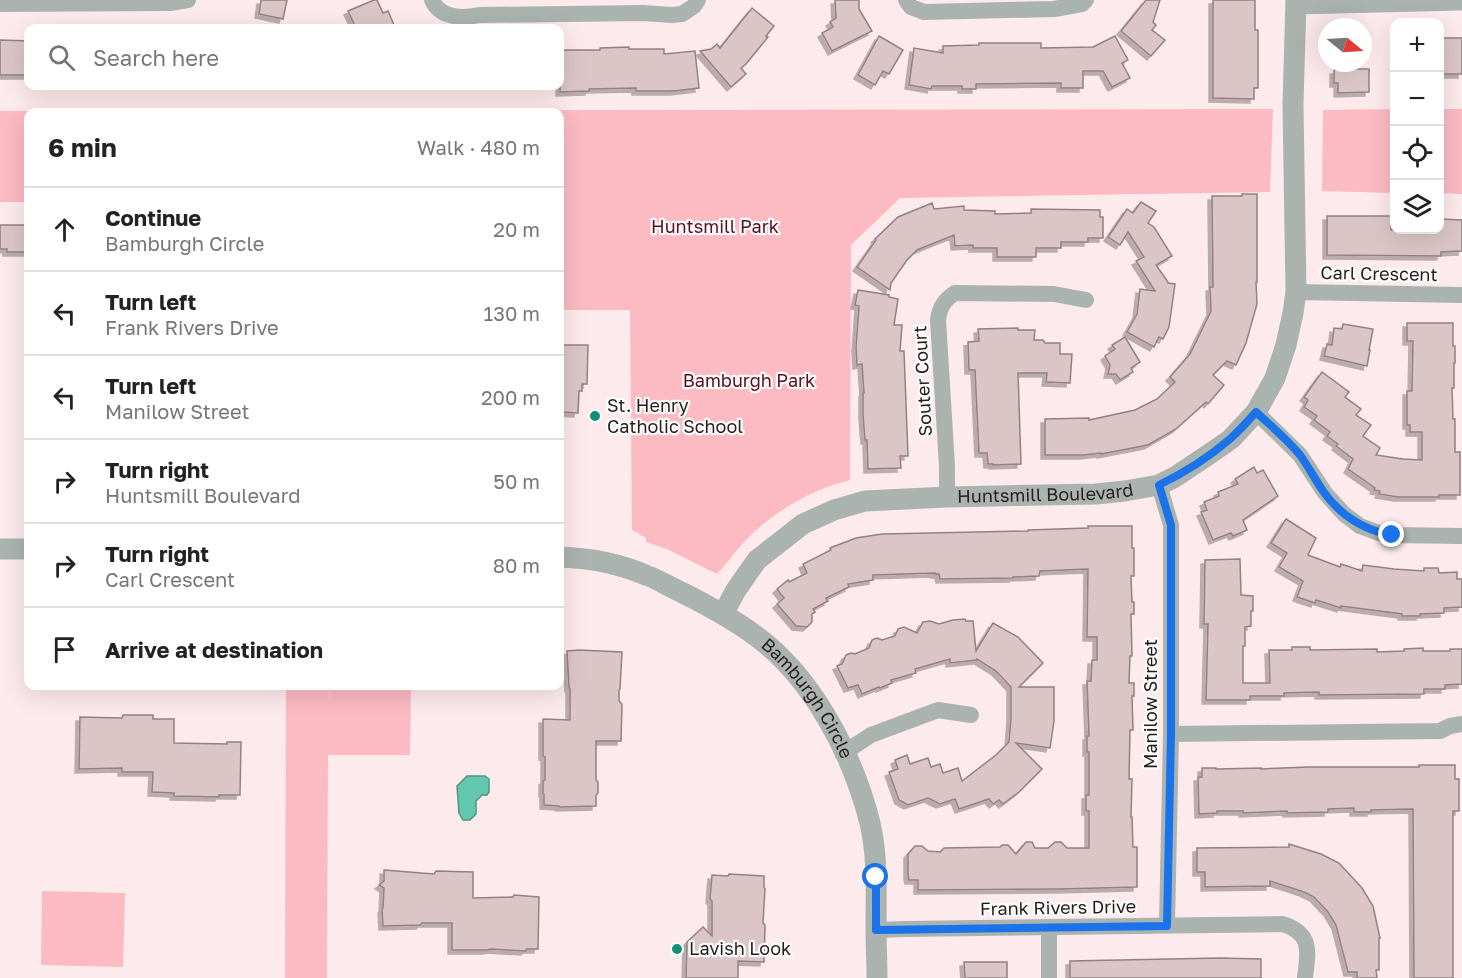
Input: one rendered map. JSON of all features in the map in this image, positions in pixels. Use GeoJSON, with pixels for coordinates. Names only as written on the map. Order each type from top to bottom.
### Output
{"type":"FeatureCollection","features":[{"type":"Feature","properties":{"kind":"street"},"geometry":{"type":"LineString","coordinates":[[0,3],[170,3],[188,0]]}},
{"type":"Feature","properties":{"kind":"street"},"geometry":{"type":"LineString","coordinates":[[432,0],[435,6],[444,13],[468,18],[479,15],[672,15],[682,14],[694,6],[698,0]]}},
{"type":"Feature","properties":{"kind":"street"},"geometry":{"type":"LineString","coordinates":[[906,0],[911,6],[924,12],[1054,9],[1082,4],[1086,0]]}},
{"type":"Feature","properties":{"kind":"street"},"geometry":{"type":"LineString","coordinates":[[1296,2],[1460,0]]}},
{"type":"Feature","properties":{"kind":"street","name":"Huntsmill Boulevard"},"geometry":{"type":"LineString","coordinates":[[723,614],[757,560],[803,524],[834,510],[865,501],[1096,494],[1159,485],[1175,477],[1231,439],[1256,412],[1275,378],[1293,313],[1296,292],[1293,104],[1296,2]]}},
{"type":"Feature","properties":{"kind":"street","name":"Carl Crescent"},"geometry":{"type":"LineString","coordinates":[[1296,292],[1462,295]]}},
{"type":"Feature","properties":{"kind":"street","name":"Souter Court"},"geometry":{"type":"LineString","coordinates":[[947,497],[938,320],[944,303],[955,293],[1054,294],[1086,300]]}},
{"type":"Feature","properties":{"kind":"street"},"geometry":{"type":"LineString","coordinates":[[1256,412],[1300,455],[1325,493],[1344,514],[1360,526],[1392,535],[1462,536]]}},
{"type":"Feature","properties":{"kind":"street","name":"Manilow Street"},"geometry":{"type":"LineString","coordinates":[[1159,485],[1171,525],[1171,734],[1167,926]]}},
{"type":"Feature","properties":{"kind":"street"},"geometry":{"type":"LineString","coordinates":[[0,549],[24,549]]}},
{"type":"Feature","properties":{"kind":"street","name":"Bamburgh Circle"},"geometry":{"type":"LineString","coordinates":[[564,557],[607,562],[648,576],[723,614],[757,636],[794,672],[809,692],[831,725],[845,752],[861,792],[870,826],[876,877],[877,978]]}},
{"type":"Feature","properties":{"kind":"street"},"geometry":{"type":"LineString","coordinates":[[845,752],[871,735],[938,710],[971,715]]}},
{"type":"Feature","properties":{"kind":"street"},"geometry":{"type":"LineString","coordinates":[[1171,734],[1440,731],[1462,724]]}},
{"type":"Feature","properties":{"kind":"street","name":"Frank Rivers Drive"},"geometry":{"type":"LineString","coordinates":[[876,930],[1283,924],[1299,932],[1306,943],[1308,951],[1305,978]]}},
{"type":"Feature","properties":{"kind":"street"},"geometry":{"type":"LineString","coordinates":[[1049,928],[1049,978]]}},
{"type":"Feature","properties":{"kind":"green space","name":"Huntsmill Park"},"geometry":{"type":"Polygon","coordinates":[[[1273,109],[1270,192],[900,198],[851,245],[850,480],[807,496],[780,512],[756,530],[717,574],[667,549],[646,542],[646,538],[632,530],[630,310],[564,310],[564,110],[1273,109]]]}},
{"type":"Feature","properties":{"kind":"green space"},"geometry":{"type":"Polygon","coordinates":[[[1390,109],[1390,193],[1322,191],[1323,110],[1390,109]]]}},
{"type":"Feature","properties":{"kind":"green space"},"geometry":{"type":"Polygon","coordinates":[[[1444,109],[1462,109],[1462,194],[1444,193],[1444,109]]]}},
{"type":"Feature","properties":{"kind":"green space","name":"Huntsmill Park"},"geometry":{"type":"Polygon","coordinates":[[[0,111],[24,111],[24,202],[0,202],[0,111]]]}},
{"type":"Feature","properties":{"kind":"green space"},"geometry":{"type":"Polygon","coordinates":[[[286,690],[329,690],[329,700],[330,690],[411,690],[410,755],[328,755],[327,978],[285,978],[286,690]]]}},
{"type":"Feature","properties":{"kind":"green space"},"geometry":{"type":"Polygon","coordinates":[[[42,891],[125,893],[123,967],[41,965],[42,891]]]}},
{"type":"Feature","properties":{"kind":"shaded area"},"geometry":{"type":"Polygon","coordinates":[[[467,776],[485,776],[489,779],[489,792],[476,801],[476,814],[470,820],[463,820],[459,813],[457,786],[467,776]]]}},
{"type":"Feature","properties":{"kind":"building"},"geometry":{"type":"Polygon","coordinates":[[[261,0],[287,0],[283,19],[259,14],[261,0]]]}},
{"type":"Feature","properties":{"kind":"building"},"geometry":{"type":"Polygon","coordinates":[[[377,0],[383,13],[388,11],[394,24],[354,24],[348,11],[377,0]]]}},
{"type":"Feature","properties":{"kind":"building"},"geometry":{"type":"Polygon","coordinates":[[[835,0],[859,0],[859,9],[872,31],[832,51],[822,33],[833,27],[830,22],[836,18],[835,0]]]}},
{"type":"Feature","properties":{"kind":"building"},"geometry":{"type":"Polygon","coordinates":[[[1146,0],[1160,0],[1153,22],[1156,25],[1152,30],[1165,40],[1151,56],[1121,31],[1146,0]]]}},
{"type":"Feature","properties":{"kind":"building"},"geometry":{"type":"Polygon","coordinates":[[[1213,0],[1255,0],[1255,30],[1258,30],[1258,88],[1254,88],[1254,99],[1213,98],[1213,0]]]}},
{"type":"Feature","properties":{"kind":"building"},"geometry":{"type":"Polygon","coordinates":[[[752,8],[774,26],[766,36],[768,37],[741,68],[746,74],[731,87],[700,51],[711,49],[717,44],[720,48],[752,8]]]}},
{"type":"Feature","properties":{"kind":"building"},"geometry":{"type":"Polygon","coordinates":[[[879,36],[903,50],[889,74],[883,71],[875,85],[858,75],[879,36]]]}},
{"type":"Feature","properties":{"kind":"building"},"geometry":{"type":"Polygon","coordinates":[[[1115,36],[1128,60],[1122,63],[1130,78],[1112,87],[1103,71],[1083,71],[1083,88],[1061,88],[1061,83],[976,84],[976,89],[962,89],[962,86],[932,86],[931,89],[909,85],[914,48],[943,53],[943,46],[979,45],[979,43],[1041,43],[1041,48],[1093,47],[1115,36]]]}},
{"type":"Feature","properties":{"kind":"building"},"geometry":{"type":"Polygon","coordinates":[[[1444,38],[1462,38],[1462,74],[1444,74],[1444,38]]]}},
{"type":"Feature","properties":{"kind":"building"},"geometry":{"type":"Polygon","coordinates":[[[0,40],[24,41],[24,75],[0,75],[0,40]]]}},
{"type":"Feature","properties":{"kind":"building"},"geometry":{"type":"Polygon","coordinates":[[[600,48],[664,49],[664,54],[695,51],[699,88],[674,91],[636,91],[636,88],[560,92],[564,90],[564,50],[600,50],[600,48]]]}},
{"type":"Feature","properties":{"kind":"building"},"geometry":{"type":"Polygon","coordinates":[[[1334,72],[1369,72],[1369,92],[1338,93],[1338,83],[1334,83],[1334,72]]]}},
{"type":"Feature","properties":{"kind":"building"},"geometry":{"type":"Polygon","coordinates":[[[1242,194],[1257,194],[1257,304],[1246,343],[1236,365],[1227,361],[1213,375],[1224,385],[1208,404],[1206,402],[1176,429],[1148,445],[1101,454],[1045,455],[1045,419],[1089,418],[1089,420],[1135,410],[1157,399],[1175,382],[1170,377],[1190,354],[1211,311],[1212,196],[1242,196],[1242,194]]]}},
{"type":"Feature","properties":{"kind":"building"},"geometry":{"type":"Polygon","coordinates":[[[1141,202],[1156,211],[1148,223],[1154,227],[1172,256],[1156,265],[1168,283],[1175,284],[1169,327],[1163,339],[1159,337],[1154,347],[1127,332],[1137,314],[1140,289],[1155,291],[1136,261],[1144,257],[1128,232],[1120,245],[1108,237],[1127,209],[1133,213],[1141,202]]]}},
{"type":"Feature","properties":{"kind":"building"},"geometry":{"type":"Polygon","coordinates":[[[932,203],[934,209],[964,206],[964,210],[995,211],[995,214],[1031,213],[1031,209],[1100,210],[1100,217],[1103,217],[1103,238],[1088,238],[1088,242],[1061,242],[1061,248],[1036,248],[1036,257],[997,257],[997,248],[973,248],[973,245],[955,246],[954,235],[917,250],[891,283],[890,290],[857,267],[875,239],[898,217],[932,203]]]}},
{"type":"Feature","properties":{"kind":"building"},"geometry":{"type":"Polygon","coordinates":[[[1327,216],[1390,216],[1390,234],[1444,234],[1444,219],[1462,220],[1462,251],[1441,252],[1441,256],[1327,255],[1327,216]]]}},
{"type":"Feature","properties":{"kind":"building"},"geometry":{"type":"Polygon","coordinates":[[[0,225],[24,225],[24,252],[7,252],[7,249],[0,249],[0,225]]]}},
{"type":"Feature","properties":{"kind":"building"},"geometry":{"type":"Polygon","coordinates":[[[858,290],[889,295],[889,297],[898,299],[894,325],[902,325],[900,351],[904,351],[908,456],[900,456],[901,468],[868,469],[863,415],[862,364],[857,365],[859,306],[855,305],[858,290]]]}},
{"type":"Feature","properties":{"kind":"building"},"geometry":{"type":"Polygon","coordinates":[[[1407,323],[1453,323],[1455,363],[1454,388],[1452,388],[1453,419],[1455,419],[1455,452],[1460,452],[1460,495],[1398,497],[1379,494],[1380,491],[1374,490],[1375,488],[1348,469],[1353,459],[1336,446],[1338,444],[1327,436],[1330,432],[1314,420],[1317,416],[1304,407],[1308,400],[1304,397],[1322,372],[1349,392],[1345,397],[1361,409],[1356,415],[1371,425],[1363,436],[1380,448],[1376,455],[1422,460],[1422,432],[1410,432],[1410,425],[1407,425],[1407,391],[1412,391],[1413,341],[1407,341],[1407,323]]]}},
{"type":"Feature","properties":{"kind":"building"},"geometry":{"type":"Polygon","coordinates":[[[1343,324],[1373,329],[1367,366],[1324,356],[1327,344],[1332,345],[1334,328],[1342,329],[1343,324]]]}},
{"type":"Feature","properties":{"kind":"building"},"geometry":{"type":"Polygon","coordinates":[[[1018,328],[1018,330],[1035,330],[1034,340],[1060,343],[1060,354],[1072,354],[1070,383],[1046,382],[1047,373],[1018,373],[1021,464],[988,464],[987,453],[979,453],[975,370],[969,370],[968,342],[979,341],[978,329],[1018,328]]]}},
{"type":"Feature","properties":{"kind":"building"},"geometry":{"type":"Polygon","coordinates":[[[1125,337],[1140,362],[1131,368],[1133,372],[1120,380],[1116,374],[1108,374],[1110,365],[1105,356],[1115,349],[1112,345],[1125,337]]]}},
{"type":"Feature","properties":{"kind":"building"},"geometry":{"type":"Polygon","coordinates":[[[564,345],[588,345],[587,384],[582,384],[582,391],[579,391],[578,413],[564,412],[564,345]]]}},
{"type":"Feature","properties":{"kind":"building"},"geometry":{"type":"Polygon","coordinates":[[[1254,467],[1257,473],[1263,470],[1278,496],[1243,520],[1247,530],[1233,536],[1231,533],[1213,540],[1201,512],[1207,510],[1204,502],[1219,496],[1218,492],[1238,484],[1235,479],[1254,467]]]}},
{"type":"Feature","properties":{"kind":"building"},"geometry":{"type":"Polygon","coordinates":[[[1286,519],[1316,538],[1308,555],[1340,567],[1341,564],[1362,571],[1363,565],[1424,571],[1424,568],[1438,568],[1439,573],[1457,572],[1457,579],[1462,579],[1462,607],[1444,608],[1444,613],[1402,616],[1402,614],[1341,606],[1341,608],[1297,597],[1303,581],[1279,567],[1287,553],[1271,543],[1286,519]]]}},
{"type":"Feature","properties":{"kind":"building"},"geometry":{"type":"Polygon","coordinates":[[[1088,526],[1132,526],[1134,576],[1131,576],[1134,614],[1131,614],[1132,656],[1130,656],[1129,683],[1134,683],[1134,696],[1132,696],[1133,730],[1130,730],[1129,779],[1132,779],[1131,817],[1133,847],[1137,847],[1137,887],[918,890],[918,880],[909,880],[908,876],[908,854],[915,846],[922,846],[928,851],[940,852],[944,848],[1008,845],[1016,854],[1026,842],[1032,842],[1035,848],[1048,848],[1055,842],[1061,842],[1067,848],[1089,848],[1089,811],[1086,811],[1086,795],[1089,795],[1087,681],[1091,681],[1092,660],[1097,660],[1097,637],[1087,637],[1088,569],[1040,571],[1039,576],[1013,578],[940,579],[939,574],[935,573],[873,575],[873,580],[848,584],[849,587],[826,598],[828,601],[813,609],[815,612],[812,614],[812,622],[807,627],[796,626],[777,604],[784,598],[777,589],[788,580],[789,582],[807,573],[803,564],[831,550],[830,548],[856,538],[882,534],[1028,531],[1088,528],[1088,526]]]}},
{"type":"Feature","properties":{"kind":"building"},"geometry":{"type":"Polygon","coordinates":[[[1240,559],[1241,595],[1253,596],[1251,626],[1245,627],[1243,683],[1270,683],[1269,650],[1310,647],[1310,650],[1377,649],[1377,652],[1423,648],[1423,651],[1462,649],[1462,684],[1445,685],[1445,689],[1424,689],[1424,694],[1319,695],[1319,692],[1284,693],[1284,696],[1250,696],[1250,700],[1206,700],[1208,624],[1204,624],[1205,560],[1240,559]]]}},
{"type":"Feature","properties":{"kind":"building"},"geometry":{"type":"Polygon","coordinates":[[[965,619],[973,621],[976,651],[993,623],[1018,637],[1043,663],[1019,687],[1054,687],[1054,721],[1050,748],[1016,743],[1042,769],[1003,804],[999,800],[993,804],[989,799],[959,809],[955,799],[940,804],[928,798],[908,805],[899,800],[889,772],[898,769],[895,760],[907,755],[910,764],[928,758],[931,767],[940,764],[943,773],[958,768],[962,781],[1009,742],[1011,687],[996,671],[977,659],[950,663],[950,659],[915,669],[916,673],[891,680],[892,683],[862,694],[858,685],[848,688],[837,666],[842,664],[846,655],[869,648],[872,640],[877,638],[882,640],[895,636],[898,629],[904,627],[917,633],[923,622],[930,621],[939,624],[965,619]]]}},
{"type":"Feature","properties":{"kind":"building"},"geometry":{"type":"Polygon","coordinates":[[[567,651],[622,652],[619,690],[619,701],[622,704],[621,741],[596,741],[598,793],[596,806],[544,805],[543,719],[570,720],[567,651]]]}},
{"type":"Feature","properties":{"kind":"building"},"geometry":{"type":"Polygon","coordinates":[[[123,715],[153,715],[153,719],[174,719],[174,743],[241,742],[240,795],[174,796],[174,793],[152,792],[153,772],[122,772],[122,768],[79,769],[80,717],[122,718],[123,715]]]}},
{"type":"Feature","properties":{"kind":"building"},"geometry":{"type":"Polygon","coordinates":[[[1419,765],[1455,765],[1455,779],[1459,779],[1459,811],[1453,811],[1453,978],[1414,978],[1413,809],[1354,812],[1354,808],[1328,809],[1328,812],[1287,813],[1287,811],[1243,813],[1243,811],[1217,811],[1217,813],[1199,814],[1198,777],[1202,777],[1202,768],[1419,767],[1419,765]]]}},
{"type":"Feature","properties":{"kind":"building"},"geometry":{"type":"Polygon","coordinates":[[[1289,844],[1321,854],[1339,863],[1362,888],[1373,906],[1380,938],[1377,978],[1357,978],[1357,972],[1348,972],[1336,925],[1314,897],[1270,881],[1270,886],[1205,887],[1205,872],[1197,872],[1197,848],[1289,847],[1289,844]]]}},
{"type":"Feature","properties":{"kind":"building"},"geometry":{"type":"Polygon","coordinates":[[[384,870],[434,874],[436,871],[473,872],[473,898],[513,897],[514,895],[539,897],[538,949],[525,951],[452,950],[452,923],[383,926],[384,888],[379,885],[384,881],[384,870]]]}},
{"type":"Feature","properties":{"kind":"building"},"geometry":{"type":"Polygon","coordinates":[[[729,874],[764,876],[764,962],[738,961],[738,978],[686,978],[687,942],[703,927],[712,936],[712,901],[710,899],[712,875],[728,876],[729,874]]]}},
{"type":"Feature","properties":{"kind":"building"},"geometry":{"type":"Polygon","coordinates":[[[1261,959],[1261,978],[1070,978],[1070,961],[1261,959]]]}},
{"type":"Feature","properties":{"kind":"building"},"geometry":{"type":"Polygon","coordinates":[[[964,962],[1007,962],[1007,978],[965,978],[964,962]]]}},
{"type":"Feature","properties":{"kind":"place","name":"St. Henry Catholic School"},"geometry":{"type":"Point","coordinates":[595,416]}},
{"type":"Feature","properties":{"kind":"place","name":"Lavish Look"},"geometry":{"type":"Point","coordinates":[677,949]}},
{"type":"Feature","properties":{"kind":"route"},"geometry":{"type":"LineString","coordinates":[[876,877],[876,930],[1167,926],[1171,734],[1171,525],[1159,485],[1175,477],[1231,439],[1256,412],[1300,455],[1325,493],[1344,514],[1360,526],[1392,535]]}},
{"type":"Feature","properties":{"kind":"park label","name":"Bamburgh Park"},"geometry":{"type":"Point","coordinates":[749,381]}}]}
